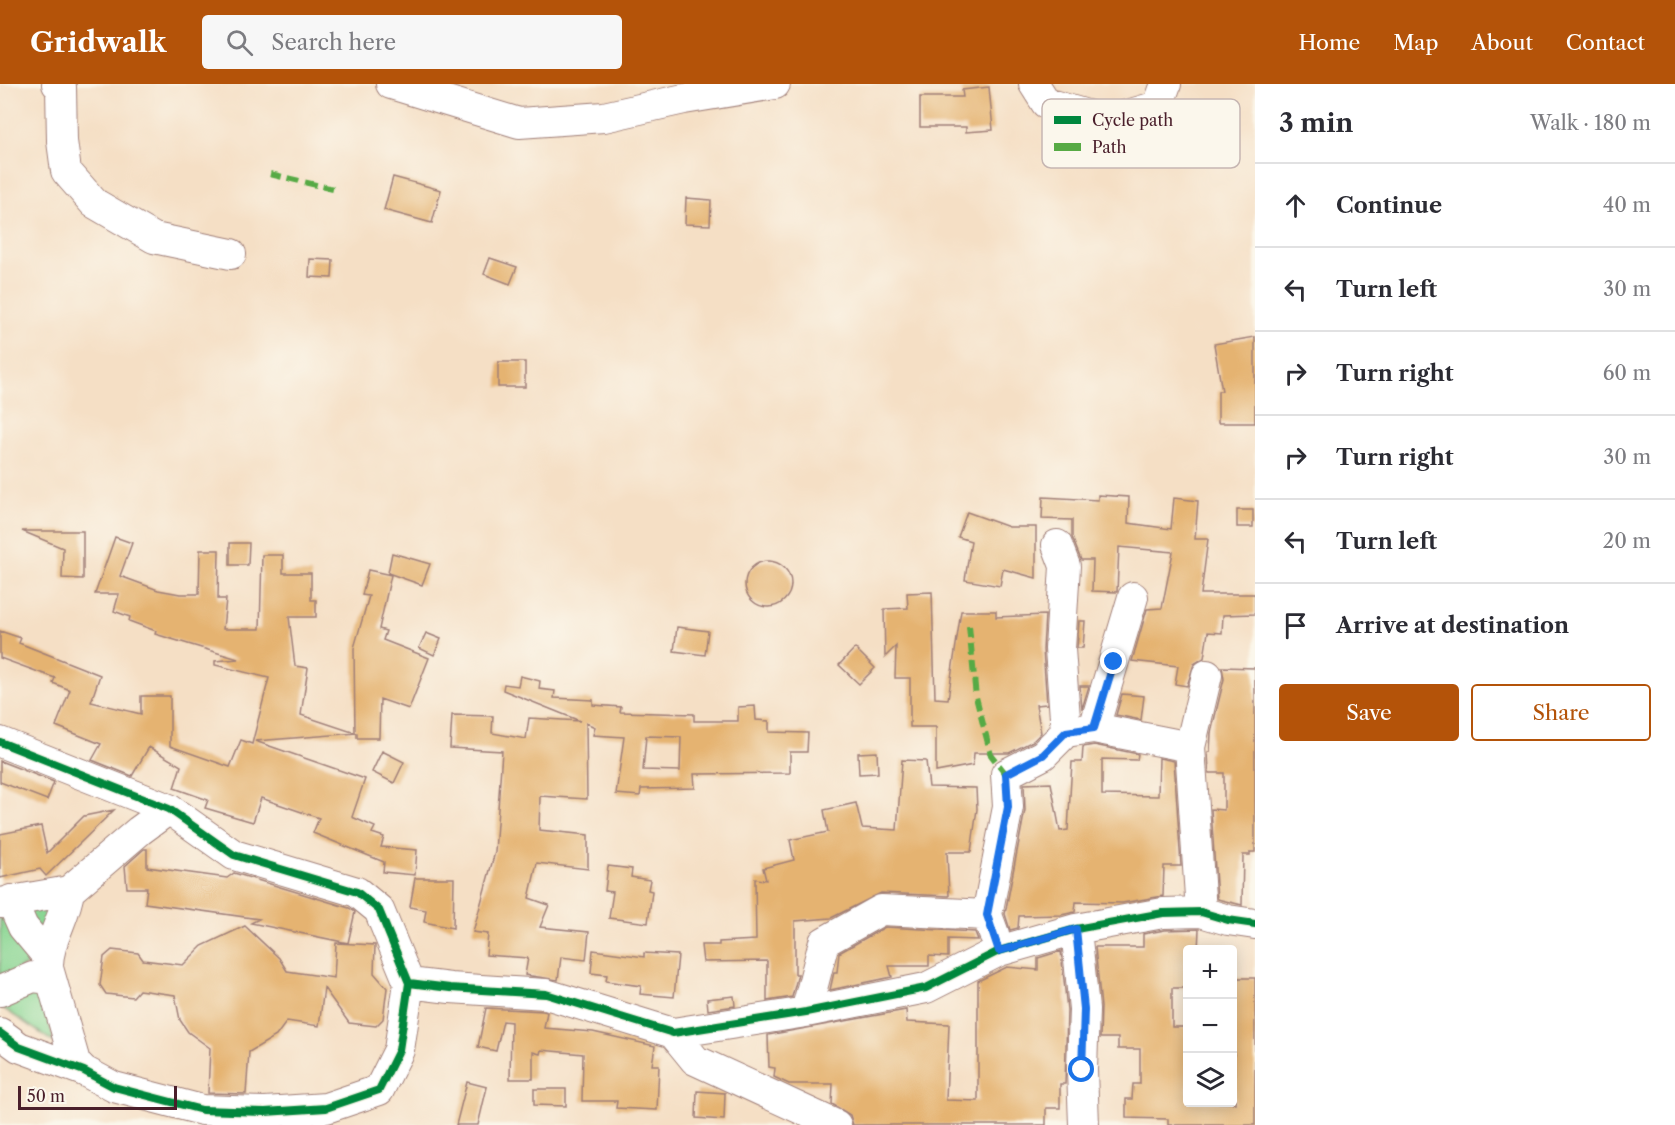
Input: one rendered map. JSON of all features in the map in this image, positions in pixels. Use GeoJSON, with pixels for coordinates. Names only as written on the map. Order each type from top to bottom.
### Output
{"type":"FeatureCollection","features":[{"type":"Feature","properties":{"kind":"street"},"geometry":{"type":"LineString","coordinates":[[57,84],[61,87],[62,141],[66,171],[94,203],[154,238],[231,254]]}},
{"type":"Feature","properties":{"kind":"street"},"geometry":{"type":"LineString","coordinates":[[391,84],[519,123],[604,117],[684,99],[775,84]]}},
{"type":"Feature","properties":{"kind":"street"},"geometry":{"type":"LineString","coordinates":[[1161,99],[1166,84]]}},
{"type":"Feature","properties":{"kind":"street"},"geometry":{"type":"LineString","coordinates":[[1041,90],[1060,99]]}},
{"type":"Feature","properties":{"kind":"street"},"geometry":{"type":"LineString","coordinates":[[1057,545],[1065,566],[1060,649],[1080,730]]}},
{"type":"Feature","properties":{"kind":"street"},"geometry":{"type":"LineString","coordinates":[[999,951],[987,915],[1008,807],[1006,774],[1043,755],[1080,730],[1133,597]]}},
{"type":"Feature","properties":{"kind":"street"},"geometry":{"type":"LineString","coordinates":[[1201,912],[1190,747],[1207,675]]}},
{"type":"Feature","properties":{"kind":"street"},"geometry":{"type":"LineString","coordinates":[[1080,730],[1190,747]]}},
{"type":"Feature","properties":{"kind":"street"},"geometry":{"type":"LineString","coordinates":[[0,742],[169,809],[234,855],[357,892],[378,910],[409,983],[399,1050],[379,1090],[326,1108],[265,1112],[202,1110],[114,1087],[84,1071],[19,1047],[0,1034]]}},
{"type":"Feature","properties":{"kind":"street"},"geometry":{"type":"LineString","coordinates":[[84,1071],[75,1062],[49,968],[5,901],[69,891],[139,831],[169,809]]}},
{"type":"Feature","properties":{"kind":"street"},"geometry":{"type":"LineString","coordinates":[[0,991],[49,968],[68,906],[69,891]]}},
{"type":"Feature","properties":{"kind":"street"},"geometry":{"type":"LineString","coordinates":[[806,1012],[824,942],[881,910],[987,915]]}},
{"type":"Feature","properties":{"kind":"street"},"geometry":{"type":"LineString","coordinates":[[409,983],[546,994],[673,1033],[806,1012],[926,988],[999,951],[1076,929],[1163,913],[1201,912],[1228,920],[1255,924]]}},
{"type":"Feature","properties":{"kind":"street"},"geometry":{"type":"LineString","coordinates":[[1076,929],[1084,1009],[1082,1070],[1084,1125]]}},
{"type":"Feature","properties":{"kind":"street"},"geometry":{"type":"LineString","coordinates":[[673,1033],[695,1060],[836,1125]]}},
{"type":"Feature","properties":{"kind":"green space"},"geometry":{"type":"Polygon","coordinates":[[[58,904],[30,964],[0,977],[0,908],[28,911],[58,904]]]}},
{"type":"Feature","properties":{"kind":"green space"},"geometry":{"type":"Polygon","coordinates":[[[41,991],[54,1042],[0,1006],[3,1002],[41,991]]]}},
{"type":"Feature","properties":{"kind":"building"},"geometry":{"type":"Polygon","coordinates":[[[989,87],[993,130],[966,132],[966,127],[920,127],[920,97],[963,97],[962,90],[989,87]]]}},
{"type":"Feature","properties":{"kind":"building"},"geometry":{"type":"Polygon","coordinates":[[[393,177],[441,190],[432,223],[384,210],[393,177]]]}},
{"type":"Feature","properties":{"kind":"building"},"geometry":{"type":"Polygon","coordinates":[[[686,198],[711,200],[710,225],[685,224],[686,198]]]}},
{"type":"Feature","properties":{"kind":"building"},"geometry":{"type":"Polygon","coordinates":[[[490,258],[517,267],[510,284],[484,274],[490,258]]]}},
{"type":"Feature","properties":{"kind":"building"},"geometry":{"type":"Polygon","coordinates":[[[310,259],[333,260],[332,278],[309,277],[310,259]]]}},
{"type":"Feature","properties":{"kind":"building"},"geometry":{"type":"Polygon","coordinates":[[[1255,337],[1255,423],[1218,423],[1218,391],[1222,391],[1214,344],[1255,337]]]}},
{"type":"Feature","properties":{"kind":"building"},"geometry":{"type":"Polygon","coordinates":[[[498,362],[525,362],[525,387],[498,387],[498,362]]]}},
{"type":"Feature","properties":{"kind":"building"},"geometry":{"type":"Polygon","coordinates":[[[1098,495],[1129,497],[1128,523],[1171,529],[1174,498],[1198,501],[1195,539],[1208,539],[1201,594],[1255,594],[1255,614],[1223,615],[1222,633],[1208,632],[1204,658],[1194,664],[1187,686],[1175,684],[1178,666],[1132,661],[1147,609],[1162,608],[1173,552],[1119,547],[1117,592],[1092,591],[1093,560],[1081,560],[1072,537],[1072,520],[1042,519],[1043,497],[1098,500],[1098,495]]]}},
{"type":"Feature","properties":{"kind":"building"},"geometry":{"type":"Polygon","coordinates":[[[1237,510],[1253,510],[1253,527],[1237,527],[1237,510]]]}},
{"type":"Feature","properties":{"kind":"building"},"geometry":{"type":"Polygon","coordinates":[[[967,512],[1009,527],[1036,527],[1036,578],[1003,569],[1000,586],[965,580],[971,541],[958,537],[967,512]]]}},
{"type":"Feature","properties":{"kind":"building"},"geometry":{"type":"Polygon","coordinates":[[[22,531],[83,531],[83,579],[62,578],[63,548],[22,531]]]}},
{"type":"Feature","properties":{"kind":"building"},"geometry":{"type":"Polygon","coordinates":[[[115,537],[132,543],[120,576],[158,590],[180,594],[199,594],[200,550],[219,550],[218,599],[226,599],[223,629],[260,629],[262,555],[283,555],[283,573],[311,573],[311,600],[316,600],[316,617],[289,617],[295,666],[308,668],[301,715],[355,733],[354,648],[369,596],[362,595],[368,570],[391,575],[379,629],[386,631],[383,640],[429,658],[409,709],[380,699],[379,738],[357,738],[357,733],[255,741],[365,779],[352,817],[375,827],[372,833],[384,837],[381,847],[417,850],[415,875],[383,872],[384,862],[313,833],[319,818],[261,798],[253,822],[205,808],[208,800],[174,788],[181,766],[149,747],[132,776],[92,760],[101,744],[56,726],[70,690],[53,683],[55,678],[0,658],[0,631],[21,638],[19,643],[100,675],[91,702],[141,714],[141,696],[170,696],[170,746],[230,767],[241,740],[252,744],[269,678],[215,665],[215,661],[238,659],[155,634],[156,631],[129,621],[130,617],[114,611],[119,594],[95,594],[115,537]]]}},
{"type":"Feature","properties":{"kind":"building"},"geometry":{"type":"Polygon","coordinates":[[[230,543],[249,543],[248,565],[230,565],[230,543]]]}},
{"type":"Feature","properties":{"kind":"building"},"geometry":{"type":"Polygon","coordinates":[[[392,553],[430,564],[422,585],[388,573],[392,553]]]}},
{"type":"Feature","properties":{"kind":"building"},"geometry":{"type":"Polygon","coordinates":[[[768,561],[784,568],[791,584],[784,600],[768,607],[752,600],[745,584],[752,568],[768,561]]]}},
{"type":"Feature","properties":{"kind":"building"},"geometry":{"type":"Polygon","coordinates":[[[932,592],[935,698],[948,699],[961,611],[996,611],[996,617],[1045,615],[1043,650],[1047,704],[1036,705],[1041,733],[1033,741],[1009,753],[974,753],[973,765],[936,772],[936,727],[910,727],[910,678],[895,678],[896,646],[885,657],[884,609],[908,608],[907,593],[932,592]]]}},
{"type":"Feature","properties":{"kind":"building"},"geometry":{"type":"Polygon","coordinates":[[[1079,621],[1085,621],[1083,648],[1077,648],[1079,621]]]}},
{"type":"Feature","properties":{"kind":"building"},"geometry":{"type":"Polygon","coordinates":[[[677,627],[708,631],[705,655],[674,651],[677,627]]]}},
{"type":"Feature","properties":{"kind":"building"},"geometry":{"type":"Polygon","coordinates":[[[426,633],[441,639],[434,655],[419,648],[426,633]]]}},
{"type":"Feature","properties":{"kind":"building"},"geometry":{"type":"Polygon","coordinates":[[[855,648],[875,668],[859,684],[839,665],[855,648]]]}},
{"type":"Feature","properties":{"kind":"building"},"geometry":{"type":"Polygon","coordinates":[[[1222,667],[1255,668],[1255,852],[1243,855],[1242,905],[1217,899],[1211,809],[1224,810],[1224,773],[1209,773],[1208,752],[1210,752],[1211,733],[1224,679],[1222,667]]]}},
{"type":"Feature","properties":{"kind":"building"},"geometry":{"type":"Polygon","coordinates":[[[520,676],[540,681],[539,689],[555,691],[554,698],[593,700],[593,705],[621,707],[620,712],[694,714],[694,721],[738,721],[738,707],[755,706],[756,720],[769,721],[769,732],[808,733],[807,752],[790,752],[790,773],[694,774],[695,788],[641,789],[640,796],[616,794],[624,737],[593,735],[595,727],[586,723],[587,799],[540,796],[539,830],[588,835],[588,869],[537,863],[529,898],[549,905],[540,927],[589,932],[586,960],[561,957],[558,980],[525,975],[528,958],[486,955],[488,934],[473,932],[495,852],[502,751],[450,748],[452,715],[493,716],[492,733],[526,739],[529,718],[580,721],[503,690],[504,684],[518,686],[520,676]],[[646,736],[643,770],[680,771],[681,737],[646,736]]]}},
{"type":"Feature","properties":{"kind":"building"},"geometry":{"type":"Polygon","coordinates":[[[1080,686],[1089,686],[1082,709],[1080,686]]]}},
{"type":"Feature","properties":{"kind":"building"},"geometry":{"type":"Polygon","coordinates":[[[1122,694],[1144,696],[1141,720],[1116,715],[1122,694]]]}},
{"type":"Feature","properties":{"kind":"building"},"geometry":{"type":"Polygon","coordinates":[[[1094,745],[1138,754],[1137,760],[1102,759],[1102,795],[1158,796],[1159,758],[1174,761],[1181,866],[1164,866],[1163,896],[1122,903],[1076,902],[1075,912],[1061,915],[1019,916],[1018,928],[1010,930],[1005,914],[1025,810],[1024,784],[1051,783],[1060,831],[1068,830],[1072,762],[1082,762],[1083,747],[1094,745]]]}},
{"type":"Feature","properties":{"kind":"building"},"geometry":{"type":"Polygon","coordinates":[[[382,751],[404,762],[394,783],[372,772],[382,751]]]}},
{"type":"Feature","properties":{"kind":"building"},"geometry":{"type":"Polygon","coordinates":[[[877,752],[878,773],[859,774],[858,753],[877,752]]]}},
{"type":"Feature","properties":{"kind":"building"},"geometry":{"type":"Polygon","coordinates":[[[902,760],[926,761],[929,787],[976,788],[977,809],[971,852],[947,852],[949,896],[881,893],[831,918],[795,921],[795,974],[798,974],[792,997],[767,1001],[767,961],[703,962],[701,945],[756,940],[755,879],[766,880],[763,868],[794,860],[790,840],[828,832],[824,810],[856,803],[862,828],[897,830],[902,760]]]}},
{"type":"Feature","properties":{"kind":"building"},"geometry":{"type":"Polygon","coordinates":[[[0,761],[54,782],[47,800],[0,782],[0,761]]]}},
{"type":"Feature","properties":{"kind":"building"},"geometry":{"type":"Polygon","coordinates":[[[114,810],[46,876],[40,869],[0,878],[0,834],[41,826],[47,853],[84,816],[114,810]]]}},
{"type":"Feature","properties":{"kind":"building"},"geometry":{"type":"Polygon","coordinates":[[[144,849],[147,849],[147,867],[227,878],[234,873],[349,908],[355,912],[348,943],[251,923],[259,919],[145,903],[147,888],[127,888],[125,866],[144,849]]]}},
{"type":"Feature","properties":{"kind":"building"},"geometry":{"type":"Polygon","coordinates":[[[608,866],[632,869],[631,877],[650,880],[648,890],[652,891],[648,923],[609,918],[613,892],[605,891],[608,866]]]}},
{"type":"Feature","properties":{"kind":"building"},"geometry":{"type":"Polygon","coordinates":[[[415,878],[454,878],[453,928],[424,922],[426,910],[410,907],[415,878]]]}},
{"type":"Feature","properties":{"kind":"building"},"geometry":{"type":"Polygon","coordinates":[[[245,926],[279,958],[287,971],[334,978],[336,943],[375,945],[374,973],[387,988],[383,1019],[376,1026],[349,1023],[324,988],[319,1026],[287,1021],[276,1036],[249,1052],[246,1094],[208,1093],[210,1048],[188,1032],[180,1020],[175,995],[139,990],[133,997],[106,994],[100,985],[104,957],[112,950],[138,953],[143,960],[183,965],[202,946],[245,926]]]}},
{"type":"Feature","properties":{"kind":"building"},"geometry":{"type":"Polygon","coordinates":[[[885,927],[975,932],[978,940],[948,939],[948,957],[929,956],[929,966],[889,966],[892,977],[830,990],[834,972],[837,972],[839,953],[885,927]]]}},
{"type":"Feature","properties":{"kind":"building"},"geometry":{"type":"Polygon","coordinates":[[[1199,929],[1198,945],[1183,945],[1183,988],[1172,988],[1172,1027],[1183,1027],[1183,1107],[1237,1107],[1237,978],[1255,978],[1255,1125],[1168,1125],[1168,1119],[1126,1118],[1126,1099],[1132,1099],[1133,1084],[1140,1084],[1140,1049],[1118,1049],[1118,1038],[1100,1038],[1101,1007],[1095,947],[1143,947],[1143,934],[1165,930],[1199,929]]]}},
{"type":"Feature","properties":{"kind":"building"},"geometry":{"type":"Polygon","coordinates":[[[593,950],[644,957],[644,953],[678,955],[674,997],[640,994],[641,986],[606,981],[607,975],[591,973],[593,950]]]}},
{"type":"Feature","properties":{"kind":"building"},"geometry":{"type":"Polygon","coordinates":[[[1061,951],[1067,1010],[1065,1084],[1060,1084],[1060,1108],[1046,1108],[1046,1125],[853,1125],[850,1115],[832,1104],[833,1084],[789,1084],[774,1077],[775,1068],[769,1067],[768,1035],[906,1010],[907,1022],[949,1024],[946,1100],[978,1101],[978,981],[1007,967],[1038,970],[1038,958],[1061,951]]]}},
{"type":"Feature","properties":{"kind":"building"},"geometry":{"type":"Polygon","coordinates":[[[734,996],[735,1006],[708,1010],[707,999],[734,996]]]}},
{"type":"Feature","properties":{"kind":"building"},"geometry":{"type":"Polygon","coordinates":[[[486,1008],[543,1011],[547,1012],[544,1028],[593,1032],[655,1046],[652,1065],[659,1065],[657,1110],[616,1108],[617,1101],[582,1101],[583,1054],[541,1050],[540,1054],[533,1052],[533,1079],[510,1079],[511,1022],[503,1021],[496,1051],[478,1047],[486,1008]]]}},
{"type":"Feature","properties":{"kind":"building"},"geometry":{"type":"Polygon","coordinates":[[[467,1082],[487,1087],[478,1125],[456,1125],[467,1082]]]}},
{"type":"Feature","properties":{"kind":"building"},"geometry":{"type":"Polygon","coordinates":[[[534,1089],[566,1089],[566,1106],[534,1105],[534,1089]]]}},
{"type":"Feature","properties":{"kind":"building"},"geometry":{"type":"Polygon","coordinates":[[[697,1091],[725,1093],[724,1120],[696,1118],[697,1091]]]}},
{"type":"Feature","properties":{"kind":"marked path"},"geometry":{"type":"LineString","coordinates":[[270,174],[333,189]]}},
{"type":"Feature","properties":{"kind":"marked path"},"geometry":{"type":"LineString","coordinates":[[969,626],[976,697],[991,755],[1006,774]]}},
{"type":"Feature","properties":{"kind":"cycle path"},"geometry":{"type":"LineString","coordinates":[[0,742],[169,809],[234,855],[357,892],[379,910],[409,983],[399,1050],[379,1090],[326,1108],[265,1112],[202,1110],[114,1087],[84,1071],[19,1047],[0,1033]]}},
{"type":"Feature","properties":{"kind":"cycle path"},"geometry":{"type":"LineString","coordinates":[[409,983],[546,994],[673,1033],[806,1012],[926,988],[999,951],[1076,929],[1163,913],[1201,912],[1228,920],[1255,924]]}},
{"type":"Feature","properties":{"kind":"route"},"geometry":{"type":"LineString","coordinates":[[1082,1070],[1084,1009],[1076,929],[999,951],[987,915],[1008,807],[1006,774],[1043,755],[1066,732],[1094,728],[1114,662]]}}]}
